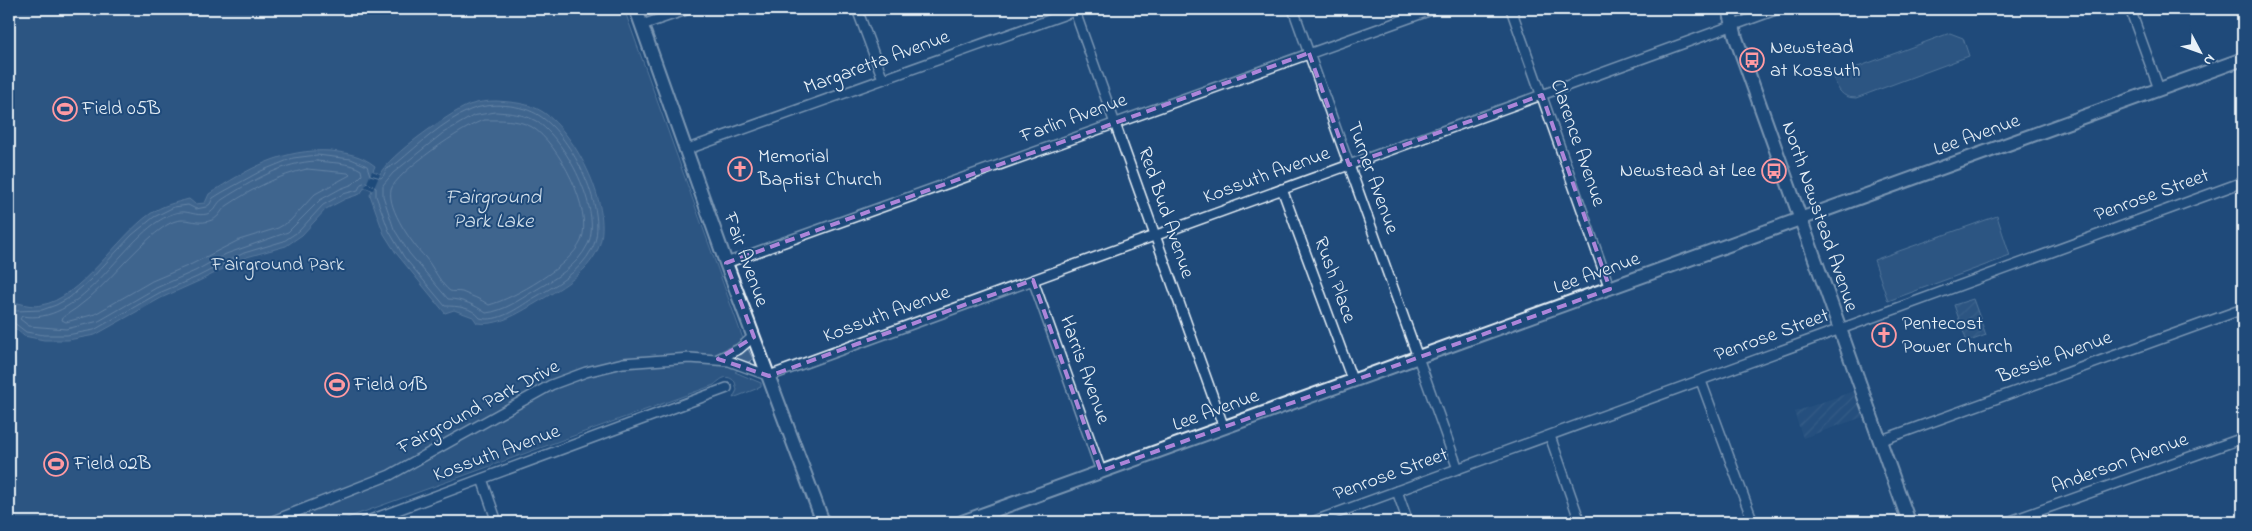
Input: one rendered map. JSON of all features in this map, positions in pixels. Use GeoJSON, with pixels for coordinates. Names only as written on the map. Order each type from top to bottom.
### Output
{"type":"FeatureCollection","features":[{"type":"Feature","properties":{"kind":"street","name":"Fair Avenue"},"geometry":{"type":"LineString","coordinates":[[636,9],[726,263],[823,522]]}},
{"type":"Feature","properties":{"kind":"street"},"geometry":{"type":"LineString","coordinates":[[642,25],[689,9]]}},
{"type":"Feature","properties":{"kind":"street"},"geometry":{"type":"LineString","coordinates":[[857,9],[884,79]]}},
{"type":"Feature","properties":{"kind":"street","name":"Margaretta Avenue"},"geometry":{"type":"LineString","coordinates":[[686,150],[1077,9]]}},
{"type":"Feature","properties":{"kind":"street","name":"Red Bud Avenue"},"geometry":{"type":"LineString","coordinates":[[1077,9],[1154,235],[1224,428]]}},
{"type":"Feature","properties":{"kind":"street","name":"Turner Avenue"},"geometry":{"type":"LineString","coordinates":[[1293,9],[1458,468]]}},
{"type":"Feature","properties":{"kind":"street","name":"Farlin Avenue"},"geometry":{"type":"LineString","coordinates":[[726,263],[1434,9]]}},
{"type":"Feature","properties":{"kind":"street","name":"Clarence Avenue"},"geometry":{"type":"LineString","coordinates":[[1512,9],[1610,289]]}},
{"type":"Feature","properties":{"kind":"street","name":"North Newstead Avenue"},"geometry":{"type":"LineString","coordinates":[[1729,9],[1736,38],[1909,522]]}},
{"type":"Feature","properties":{"kind":"street","name":"Kossuth Avenue"},"geometry":{"type":"LineString","coordinates":[[769,376],[1778,9]]}},
{"type":"Feature","properties":{"kind":"street"},"geometry":{"type":"LineString","coordinates":[[2130,9],[2160,90]]}},
{"type":"Feature","properties":{"kind":"street","name":"Lee Avenue"},"geometry":{"type":"LineString","coordinates":[[962,522],[2243,59]]}},
{"type":"Feature","properties":{"kind":"street","name":"Penrose Street"},"geometry":{"type":"LineString","coordinates":[[1312,522],[1840,331],[2243,182]]}},
{"type":"Feature","properties":{"kind":"street","name":"Rush Place"},"geometry":{"type":"LineString","coordinates":[[1282,189],[1353,382]]}},
{"type":"Feature","properties":{"kind":"street","name":"Harris Avenue"},"geometry":{"type":"LineString","coordinates":[[1033,280],[1101,471]]}},
{"type":"Feature","properties":{"kind":"street","name":"Bessie Avenue"},"geometry":{"type":"LineString","coordinates":[[1879,441],[2243,309]]}},
{"type":"Feature","properties":{"kind":"street"},"geometry":{"type":"LineString","coordinates":[[718,359],[739,348],[754,336]]}},
{"type":"Feature","properties":{"kind":"street","name":"Fairground Park Drive"},"geometry":{"type":"LineString","coordinates":[[270,522],[390,475],[552,385],[586,372],[623,363],[659,359],[718,359],[769,376]]}},
{"type":"Feature","properties":{"kind":"street"},"geometry":{"type":"LineString","coordinates":[[1701,381],[1753,522]]}},
{"type":"Feature","properties":{"kind":"street","name":"Kossuth Avenue"},"geometry":{"type":"LineString","coordinates":[[365,522],[726,388]]}},
{"type":"Feature","properties":{"kind":"street"},"geometry":{"type":"LineString","coordinates":[[1550,436],[1580,522]]}},
{"type":"Feature","properties":{"kind":"street","name":"Anderson Avenue"},"geometry":{"type":"LineString","coordinates":[[2008,522],[2243,438]]}},
{"type":"Feature","properties":{"kind":"street"},"geometry":{"type":"LineString","coordinates":[[482,479],[497,522]]}},
{"type":"Feature","properties":{"kind":"street"},"geometry":{"type":"LineString","coordinates":[[1396,491],[1408,522]]}},
{"type":"Feature","properties":{"kind":"highlighted area"},"geometry":{"type":"Polygon","coordinates":[[[1309,53],[1349,165],[1542,95],[1610,289],[1101,471],[1033,280],[769,376],[718,359],[754,337],[726,263],[1309,53]]]}},
{"type":"Feature","properties":{"kind":"shaded area"},"geometry":{"type":"Polygon","coordinates":[[[1854,391],[1863,417],[1803,438],[1794,412],[1854,391]]]}},
{"type":"Feature","properties":{"kind":"green space","name":"Fairground Park"},"geometry":{"type":"Polygon","coordinates":[[[9,9],[624,9],[742,336],[753,359],[735,372],[761,383],[761,387],[733,398],[737,390],[735,382],[727,377],[714,385],[336,522],[9,522],[9,9]]]}},
{"type":"Feature","properties":{"kind":"green space"},"geometry":{"type":"Polygon","coordinates":[[[1950,33],[1963,38],[1969,56],[1856,98],[1843,95],[1833,77],[1836,75],[1950,33]]]}},
{"type":"Feature","properties":{"kind":"green space"},"geometry":{"type":"Polygon","coordinates":[[[1997,216],[2010,256],[1888,301],[1874,260],[1997,216]]]}},
{"type":"Feature","properties":{"kind":"green space"},"geometry":{"type":"Polygon","coordinates":[[[1973,299],[1986,335],[1967,342],[1954,305],[1973,299]]]}},
{"type":"Feature","properties":{"kind":"water","name":"Fairground Park Lake"},"geometry":{"type":"Polygon","coordinates":[[[496,101],[532,107],[543,112],[556,123],[568,137],[589,174],[597,194],[601,214],[602,233],[598,249],[593,258],[579,274],[563,287],[515,315],[493,323],[477,323],[473,317],[454,310],[445,313],[396,253],[384,234],[370,195],[372,190],[365,187],[360,194],[326,209],[302,235],[286,246],[247,257],[161,298],[95,335],[68,340],[44,340],[24,336],[9,323],[9,298],[11,300],[10,303],[17,306],[18,303],[36,306],[55,301],[70,292],[138,224],[159,208],[189,199],[195,204],[205,203],[209,194],[238,176],[267,162],[297,153],[331,151],[348,154],[370,162],[375,166],[373,171],[380,174],[385,166],[406,146],[448,117],[469,105],[496,101]]]}},
{"type":"Feature","properties":{"kind":"pier"},"geometry":{"type":"Polygon","coordinates":[[[372,171],[380,174],[373,190],[365,187],[372,171]]]}},
{"type":"Feature","properties":{"kind":"place","name":"Newstead at Kossuth"},"geometry":{"type":"Point","coordinates":[1752,60]}},
{"type":"Feature","properties":{"kind":"place","name":"Field 05B"},"geometry":{"type":"Point","coordinates":[65,109]}},
{"type":"Feature","properties":{"kind":"place","name":"Memorial Baptist Church"},"geometry":{"type":"Point","coordinates":[740,169]}},
{"type":"Feature","properties":{"kind":"place","name":"Newstead at Lee"},"geometry":{"type":"Point","coordinates":[1774,171]}},
{"type":"Feature","properties":{"kind":"place","name":"Pentecost Power Church"},"geometry":{"type":"Point","coordinates":[1884,335]}},
{"type":"Feature","properties":{"kind":"place","name":"Field 01B"},"geometry":{"type":"Point","coordinates":[337,385]}},
{"type":"Feature","properties":{"kind":"place","name":"Field 02B"},"geometry":{"type":"Point","coordinates":[56,464]}}]}
